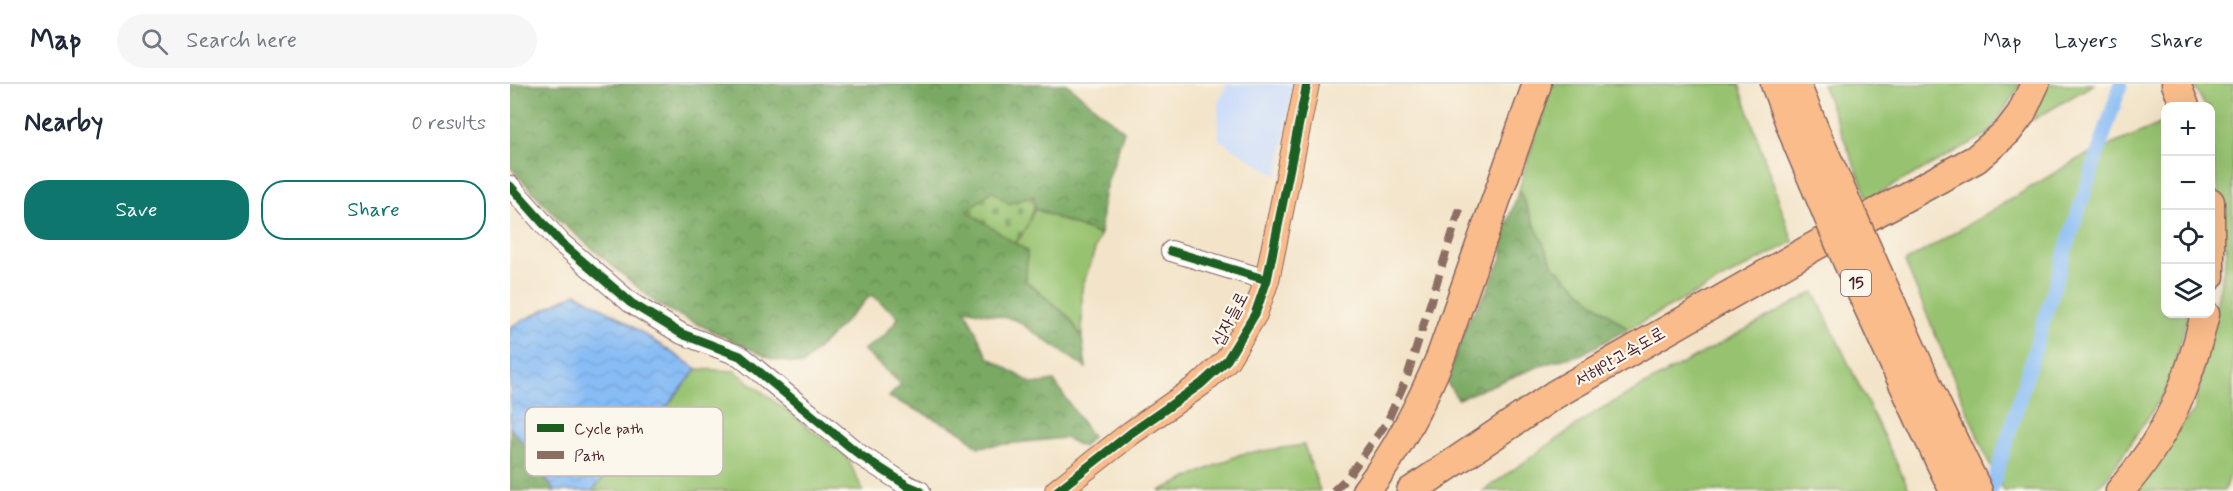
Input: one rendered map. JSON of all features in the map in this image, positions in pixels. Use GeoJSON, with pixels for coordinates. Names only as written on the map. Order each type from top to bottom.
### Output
{"type":"FeatureCollection","features":[{"type":"Feature","properties":{"kind":"highway"},"geometry":{"type":"LineString","coordinates":[[1366,491],[1382,470],[1404,432],[1437,365],[1537,84]]}},
{"type":"Feature","properties":{"kind":"highway","name":"15"},"geometry":{"type":"LineString","coordinates":[[1774,84],[1808,140]]}},
{"type":"Feature","properties":{"kind":"highway","name":"15"},"geometry":{"type":"LineString","coordinates":[[1796,84],[1808,140],[1846,261],[1928,411],[1978,491]]}},
{"type":"Feature","properties":{"kind":"highway"},"geometry":{"type":"LineString","coordinates":[[1808,140],[1811,84]]}},
{"type":"Feature","properties":{"kind":"highway","name":"서해안고속도로"},"geometry":{"type":"LineString","coordinates":[[1411,491],[1554,395],[1822,242],[1976,159],[2008,131],[2021,114],[2035,84]]}},
{"type":"Feature","properties":{"kind":"highway"},"geometry":{"type":"LineString","coordinates":[[2176,84],[2183,102]]}},
{"type":"Feature","properties":{"kind":"highway"},"geometry":{"type":"LineString","coordinates":[[2211,210],[2211,264]]}},
{"type":"Feature","properties":{"kind":"highway"},"geometry":{"type":"LineString","coordinates":[[2120,491],[2154,449],[2173,413],[2187,378],[2204,318]]}},
{"type":"Feature","properties":{"kind":"highway","name":"15"},"geometry":{"type":"LineString","coordinates":[[1928,411],[1954,491]]}},
{"type":"Feature","properties":{"kind":"main road","name":"십자들로"},"geometry":{"type":"LineString","coordinates":[[1057,491],[1131,433],[1200,384],[1227,360],[1255,314],[1268,280],[1306,84]]}},
{"type":"Feature","properties":{"kind":"street"},"geometry":{"type":"LineString","coordinates":[[510,186],[560,242],[631,303],[682,334],[740,356],[860,455],[908,486],[920,491]]}},
{"type":"Feature","properties":{"kind":"street"},"geometry":{"type":"LineString","coordinates":[[1171,251],[1268,280]]}},
{"type":"Feature","properties":{"kind":"shaded area"},"geometry":{"type":"Polygon","coordinates":[[[1227,84],[1294,84],[1278,176],[1219,140],[1218,102],[1227,84]]]}},
{"type":"Feature","properties":{"kind":"green space"},"geometry":{"type":"Polygon","coordinates":[[[510,84],[1067,84],[1124,131],[1104,193],[1100,235],[1035,209],[1034,196],[1009,204],[967,211],[1027,251],[1026,281],[1070,318],[1082,338],[1086,368],[1016,320],[965,309],[988,357],[1033,384],[1054,381],[1092,437],[1083,447],[1065,438],[978,447],[962,432],[889,397],[901,384],[863,350],[885,335],[899,317],[871,295],[802,365],[771,359],[660,306],[561,222],[510,167],[510,84]]]}},
{"type":"Feature","properties":{"kind":"green space"},"geometry":{"type":"Polygon","coordinates":[[[1550,84],[1739,84],[1793,242],[1628,329],[1592,301],[1553,265],[1519,190],[1550,84]]]}},
{"type":"Feature","properties":{"kind":"green space"},"geometry":{"type":"Polygon","coordinates":[[[1822,84],[2021,84],[1988,134],[1868,199],[1822,84]]]}},
{"type":"Feature","properties":{"kind":"green space"},"geometry":{"type":"Polygon","coordinates":[[[2041,84],[2094,84],[2033,120],[2041,84]]]}},
{"type":"Feature","properties":{"kind":"green space"},"geometry":{"type":"Polygon","coordinates":[[[2193,84],[2233,84],[2233,464],[2224,491],[2122,491],[2194,411],[2215,318],[2227,253],[2215,171],[2215,102],[2203,102],[2193,84]]]}},
{"type":"Feature","properties":{"kind":"green space"},"geometry":{"type":"Polygon","coordinates":[[[2161,124],[2161,318],[2187,318],[2168,388],[2107,478],[2091,491],[2004,491],[1989,463],[1905,262],[2078,159],[2161,124]]]}},
{"type":"Feature","properties":{"kind":"green space"},"geometry":{"type":"Polygon","coordinates":[[[1519,190],[1553,265],[1592,301],[1628,329],[1582,354],[1545,364],[1458,399],[1446,381],[1467,322],[1485,294],[1502,258],[1503,235],[1519,190]]]}},
{"type":"Feature","properties":{"kind":"green space"},"geometry":{"type":"Polygon","coordinates":[[[992,191],[1009,204],[1034,196],[1029,221],[1015,243],[967,211],[992,191]]]}},
{"type":"Feature","properties":{"kind":"green space"},"geometry":{"type":"Polygon","coordinates":[[[1035,209],[1100,235],[1082,288],[1082,338],[1070,318],[1026,281],[1027,251],[1015,243],[1035,209]]]}},
{"type":"Feature","properties":{"kind":"green space"},"geometry":{"type":"Polygon","coordinates":[[[1814,292],[1910,491],[1483,491],[1597,411],[1814,292]]]}},
{"type":"Feature","properties":{"kind":"green space"},"geometry":{"type":"Polygon","coordinates":[[[697,369],[735,371],[847,457],[863,491],[591,491],[604,476],[723,476],[723,407],[664,407],[697,369]]]}},
{"type":"Feature","properties":{"kind":"green space"},"geometry":{"type":"Polygon","coordinates":[[[510,427],[525,446],[525,476],[544,476],[554,491],[510,491],[510,427]]]}},
{"type":"Feature","properties":{"kind":"green space"},"geometry":{"type":"Polygon","coordinates":[[[1304,445],[1320,491],[1159,491],[1241,454],[1304,445]]]}},
{"type":"Feature","properties":{"kind":"water"},"geometry":{"type":"Polygon","coordinates":[[[576,293],[610,312],[697,369],[666,407],[525,407],[525,446],[510,427],[510,327],[576,293]]]}},
{"type":"Feature","properties":{"kind":"water"},"geometry":{"type":"Polygon","coordinates":[[[544,476],[606,476],[592,491],[554,491],[544,476]]]}},
{"type":"Feature","properties":{"kind":"waterway"},"geometry":{"type":"LineString","coordinates":[[1991,491],[2072,230],[2121,84]]}},
{"type":"Feature","properties":{"kind":"marked path"},"geometry":{"type":"LineString","coordinates":[[1333,491],[1347,478],[1387,422],[1407,377],[1460,209]]}},
{"type":"Feature","properties":{"kind":"cycle path"},"geometry":{"type":"LineString","coordinates":[[1057,491],[1131,433],[1201,384],[1227,360],[1255,314],[1267,280],[1307,84]]}},
{"type":"Feature","properties":{"kind":"cycle path"},"geometry":{"type":"LineString","coordinates":[[510,186],[560,242],[631,303],[682,334],[740,356],[860,455],[908,486],[920,491]]}},
{"type":"Feature","properties":{"kind":"cycle path"},"geometry":{"type":"LineString","coordinates":[[1171,251],[1267,280]]}}]}
